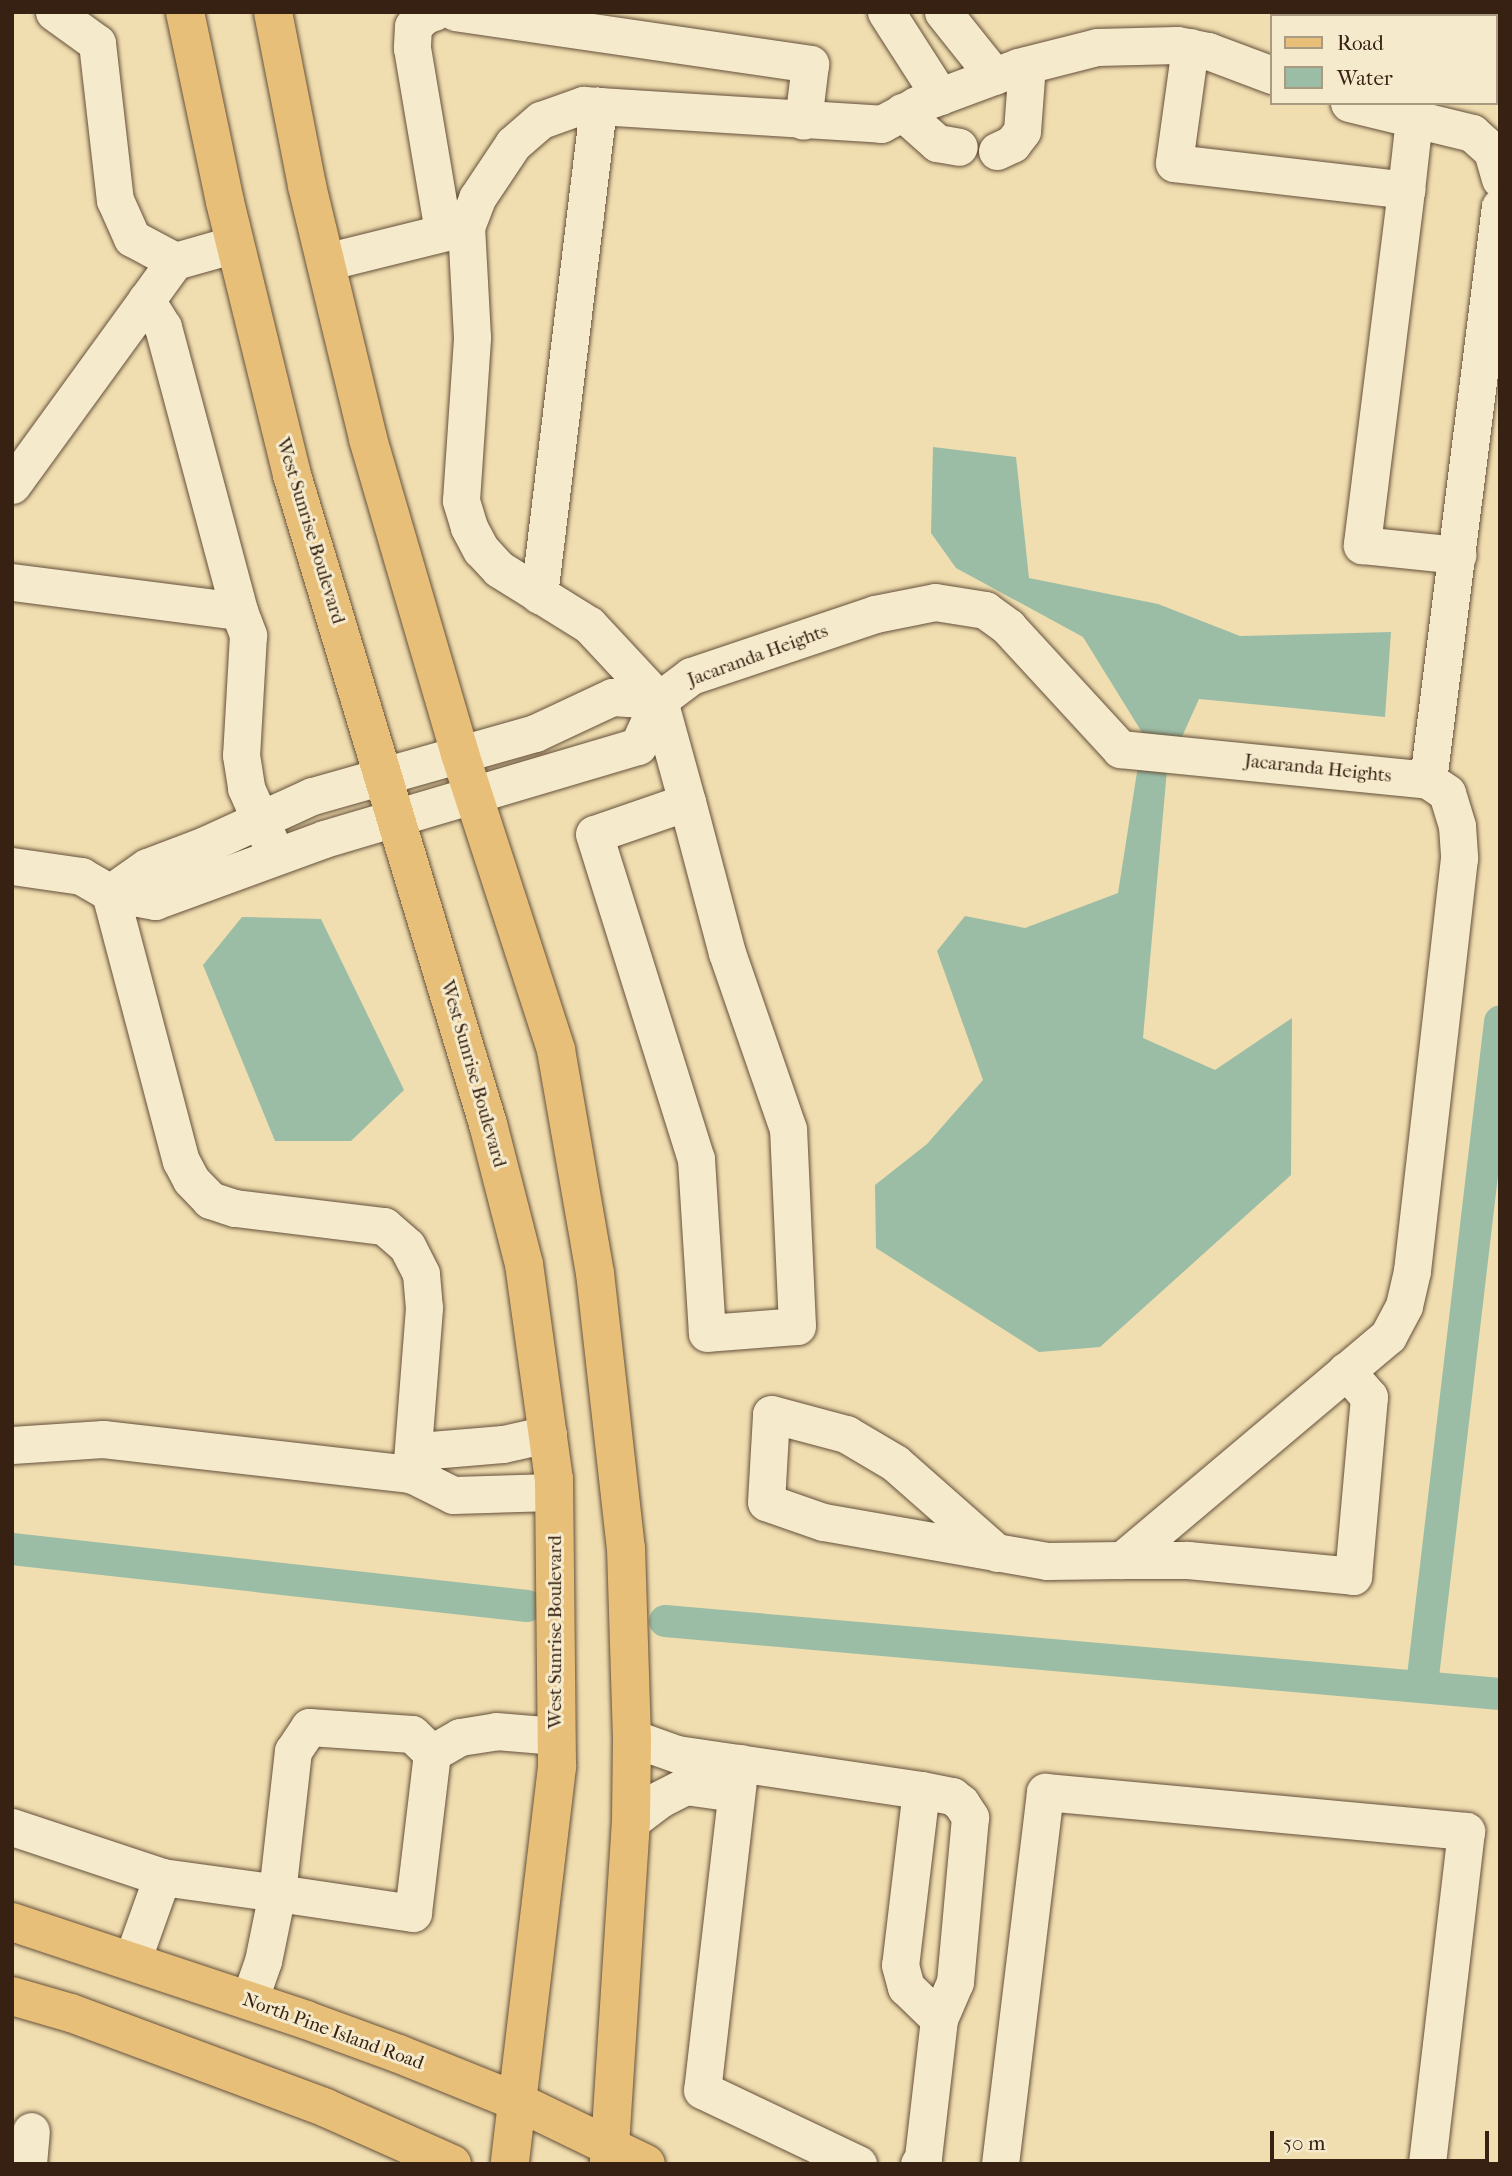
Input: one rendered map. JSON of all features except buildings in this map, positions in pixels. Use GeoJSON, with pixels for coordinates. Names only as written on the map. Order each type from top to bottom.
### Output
{"type":"FeatureCollection","features":[{"type":"Feature","properties":{"kind":"main road","name":"West Sunrise Boulevard"},"geometry":{"type":"LineString","coordinates":[[185,12],[235,244],[292,475],[385,775],[488,1124],[524,1264],[548,1434],[554,1504],[556,1767],[510,2164]]}},
{"type":"Feature","properties":{"kind":"main road"},"geometry":{"type":"LineString","coordinates":[[273,12],[325,262],[368,439],[460,754],[556,1050],[595,1273],[626,1548],[632,1738],[631,1821],[610,2154]]}},
{"type":"Feature","properties":{"kind":"main road","name":"North Pine Island Road"},"geometry":{"type":"LineString","coordinates":[[12,1922],[376,2046],[518,2102],[610,2154],[646,2164]]}},
{"type":"Feature","properties":{"kind":"main road"},"geometry":{"type":"LineString","coordinates":[[12,1996],[71,2013],[314,2104],[452,2164]]}},
{"type":"Feature","properties":{"kind":"street"},"geometry":{"type":"LineString","coordinates":[[54,12],[96,28],[116,200],[132,238],[175,261]]}},
{"type":"Feature","properties":{"kind":"street"},"geometry":{"type":"LineString","coordinates":[[434,12],[425,15],[413,26],[412,48],[455,230],[472,337],[461,500],[469,527],[481,550],[499,569],[589,625],[659,700],[687,802],[727,953],[788,1129],[797,1326],[707,1333],[696,1159],[594,835],[687,802]]}},
{"type":"Feature","properties":{"kind":"street"},"geometry":{"type":"LineString","coordinates":[[455,12],[810,64],[803,121]]}},
{"type":"Feature","properties":{"kind":"street"},"geometry":{"type":"LineString","coordinates":[[886,12],[940,96]]}},
{"type":"Feature","properties":{"kind":"street"},"geometry":{"type":"LineString","coordinates":[[943,12],[1011,70],[1022,131],[1012,144],[997,151]]}},
{"type":"Feature","properties":{"kind":"street"},"geometry":{"type":"LineString","coordinates":[[325,262],[455,230],[513,144],[541,120],[583,105],[881,124],[940,96],[1011,70],[1097,47],[1190,47],[1270,74]]}},
{"type":"Feature","properties":{"kind":"street"},"geometry":{"type":"LineString","coordinates":[[1190,47],[1174,163],[1406,190]]}},
{"type":"Feature","properties":{"kind":"street"},"geometry":{"type":"LineString","coordinates":[[1357,105],[1472,132],[1492,151],[1500,179]]}},
{"type":"Feature","properties":{"kind":"street"},"geometry":{"type":"LineString","coordinates":[[539,595],[598,106]]}},
{"type":"Feature","properties":{"kind":"street"},"geometry":{"type":"LineString","coordinates":[[902,112],[937,143],[959,147]]}},
{"type":"Feature","properties":{"kind":"street"},"geometry":{"type":"LineString","coordinates":[[1414,119],[1362,545],[1457,555]]}},
{"type":"Feature","properties":{"kind":"street"},"geometry":{"type":"LineString","coordinates":[[1122,1560],[1388,1336],[1404,1306],[1412,1271],[1459,858],[1457,826],[1447,793],[1428,780],[1500,206]]}},
{"type":"Feature","properties":{"kind":"street"},"geometry":{"type":"LineString","coordinates":[[12,485],[175,261],[235,244]]}},
{"type":"Feature","properties":{"kind":"street"},"geometry":{"type":"LineString","coordinates":[[146,300],[163,327],[239,611],[248,635],[242,755],[246,788],[276,856]]}},
{"type":"Feature","properties":{"kind":"street"},"geometry":{"type":"LineString","coordinates":[[12,582],[239,611]]}},
{"type":"Feature","properties":{"kind":"street","name":"Jacaranda Heights"},"geometry":{"type":"LineString","coordinates":[[12,866],[80,876],[110,893],[155,901],[324,839],[638,746],[659,700],[691,676],[874,614],[935,602],[985,610],[1008,626],[1120,749],[1428,780]]}},
{"type":"Feature","properties":{"kind":"street"},"geometry":{"type":"LineString","coordinates":[[411,1474],[424,1308],[421,1274],[407,1246],[384,1226],[235,1208],[210,1200],[191,1180],[181,1161],[110,893],[147,867],[205,845],[312,796],[535,733],[612,697],[659,700]]}},
{"type":"Feature","properties":{"kind":"street"},"geometry":{"type":"LineString","coordinates":[[997,1553],[895,1463],[846,1434],[771,1414],[765,1503],[823,1522],[997,1553],[1046,1561],[1188,1560],[1353,1576],[1369,1397],[1346,1371]]}},
{"type":"Feature","properties":{"kind":"street"},"geometry":{"type":"LineString","coordinates":[[411,1474],[431,1450],[503,1444],[548,1434]]}},
{"type":"Feature","properties":{"kind":"street"},"geometry":{"type":"LineString","coordinates":[[12,1445],[103,1439],[411,1474],[453,1496],[554,1504]]}},
{"type":"Feature","properties":{"kind":"street"},"geometry":{"type":"LineString","coordinates":[[432,1753],[460,1737],[556,1721]]}},
{"type":"Feature","properties":{"kind":"street"},"geometry":{"type":"LineString","coordinates":[[249,2001],[263,1961],[277,1893],[293,1751],[309,1727],[412,1734],[432,1753]]}},
{"type":"Feature","properties":{"kind":"street"},"geometry":{"type":"LineString","coordinates":[[632,1738],[738,1778]]}},
{"type":"Feature","properties":{"kind":"street"},"geometry":{"type":"LineString","coordinates":[[12,1828],[162,1877],[413,1913],[432,1753]]}},
{"type":"Feature","properties":{"kind":"street"},"geometry":{"type":"LineString","coordinates":[[738,1778],[702,2090],[858,2164]]}},
{"type":"Feature","properties":{"kind":"street"},"geometry":{"type":"LineString","coordinates":[[631,1821],[660,1799],[685,1786],[738,1778],[921,1790],[952,1796],[970,1816],[955,1982],[939,2019],[923,2158],[919,2164]]}},
{"type":"Feature","properties":{"kind":"street"},"geometry":{"type":"LineString","coordinates":[[921,1790],[900,1965],[906,1987],[939,2019]]}},
{"type":"Feature","properties":{"kind":"street"},"geometry":{"type":"LineString","coordinates":[[1000,2164],[1045,1792],[1466,1830],[1427,2164]]}},
{"type":"Feature","properties":{"kind":"street"},"geometry":{"type":"LineString","coordinates":[[132,1961],[162,1877]]}},
{"type":"Feature","properties":{"kind":"water"},"geometry":{"type":"Polygon","coordinates":[[[933,447],[1016,457],[1029,578],[1158,604],[1240,636],[1391,632],[1385,717],[1199,699],[1167,770],[1143,1038],[1215,1070],[1292,1018],[1291,1175],[1100,1347],[1039,1352],[876,1248],[875,1185],[927,1144],[983,1080],[937,951],[965,916],[1025,928],[1118,893],[1143,734],[1083,637],[956,568],[931,533],[933,447]]]}},
{"type":"Feature","properties":{"kind":"water"},"geometry":{"type":"Polygon","coordinates":[[[242,917],[321,919],[404,1090],[351,1141],[275,1141],[203,965],[242,917]]]}},
{"type":"Feature","properties":{"kind":"waterway"},"geometry":{"type":"LineString","coordinates":[[1422,1685],[1500,1022]]}},
{"type":"Feature","properties":{"kind":"waterway"},"geometry":{"type":"LineString","coordinates":[[12,1549],[527,1606]]}},
{"type":"Feature","properties":{"kind":"waterway"},"geometry":{"type":"LineString","coordinates":[[665,1621],[1500,1694]]}}]}
